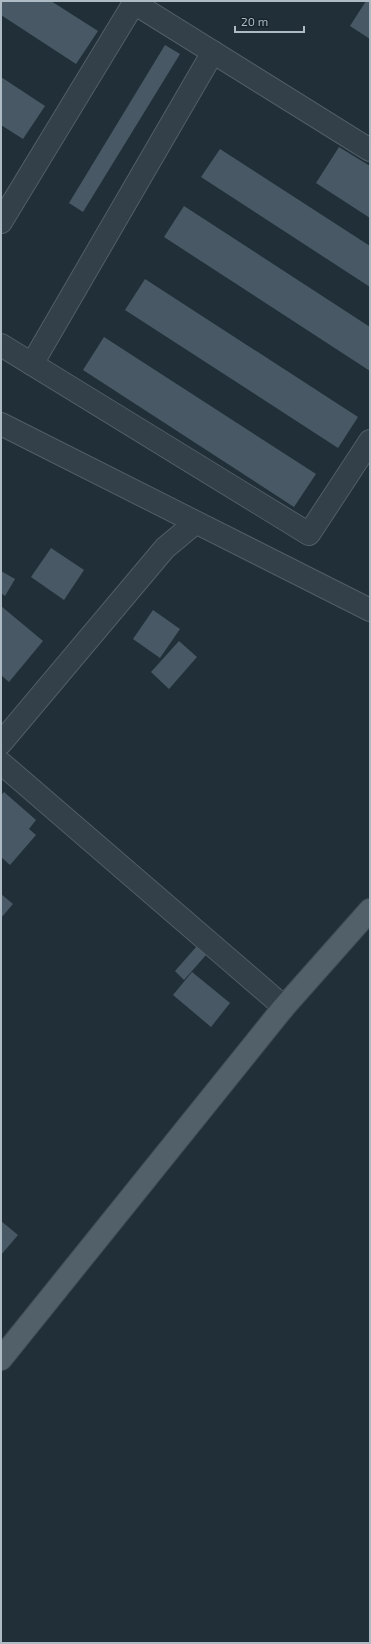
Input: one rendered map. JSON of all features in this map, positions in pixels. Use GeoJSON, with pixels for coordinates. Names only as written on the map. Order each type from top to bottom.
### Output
{"type":"FeatureCollection","features":[{"type":"Feature","properties":{"kind":"main road"},"geometry":{"type":"LineString","coordinates":[[1,1359],[284,1007],[370,910]]}},
{"type":"Feature","properties":{"kind":"street"},"geometry":{"type":"LineString","coordinates":[[1,222],[134,3],[370,150]]}},
{"type":"Feature","properties":{"kind":"street"},"geometry":{"type":"LineString","coordinates":[[32,364],[213,52]]}},
{"type":"Feature","properties":{"kind":"street"},"geometry":{"type":"LineString","coordinates":[[1,345],[309,534],[370,441]]}},
{"type":"Feature","properties":{"kind":"street"},"geometry":{"type":"LineString","coordinates":[[1,424],[370,610]]}},
{"type":"Feature","properties":{"kind":"street"},"geometry":{"type":"LineString","coordinates":[[1,743],[165,548],[195,523]]}},
{"type":"Feature","properties":{"kind":"street"},"geometry":{"type":"LineString","coordinates":[[1,763],[284,1007]]}},
{"type":"Feature","properties":{"kind":"building"},"geometry":{"type":"Polygon","coordinates":[[[1,1],[51,1],[98,31],[76,64],[1,15],[1,1]]]}},
{"type":"Feature","properties":{"kind":"building"},"geometry":{"type":"Polygon","coordinates":[[[366,1],[370,1],[370,39],[350,26],[366,1]]]}},
{"type":"Feature","properties":{"kind":"building"},"geometry":{"type":"Polygon","coordinates":[[[165,45],[180,54],[83,212],[69,203],[165,45]]]}},
{"type":"Feature","properties":{"kind":"building"},"geometry":{"type":"Polygon","coordinates":[[[1,77],[45,106],[23,139],[1,125],[1,77]]]}},
{"type":"Feature","properties":{"kind":"building"},"geometry":{"type":"Polygon","coordinates":[[[339,147],[370,166],[370,218],[316,183],[339,147]]]}},
{"type":"Feature","properties":{"kind":"building"},"geometry":{"type":"Polygon","coordinates":[[[220,149],[370,246],[370,287],[201,177],[220,149]]]}},
{"type":"Feature","properties":{"kind":"building"},"geometry":{"type":"Polygon","coordinates":[[[184,206],[370,327],[370,371],[164,237],[184,206]]]}},
{"type":"Feature","properties":{"kind":"building"},"geometry":{"type":"Polygon","coordinates":[[[145,279],[358,417],[338,448],[125,310],[145,279]]]}},
{"type":"Feature","properties":{"kind":"building"},"geometry":{"type":"Polygon","coordinates":[[[104,337],[316,474],[294,507],[83,370],[104,337]]]}},
{"type":"Feature","properties":{"kind":"building"},"geometry":{"type":"Polygon","coordinates":[[[51,548],[84,570],[64,600],[31,577],[51,548]]]}},
{"type":"Feature","properties":{"kind":"building"},"geometry":{"type":"Polygon","coordinates":[[[1,571],[15,579],[5,596],[1,593],[1,571]]]}},
{"type":"Feature","properties":{"kind":"building"},"geometry":{"type":"Polygon","coordinates":[[[1,606],[43,641],[9,682],[1,675],[1,606]]]}},
{"type":"Feature","properties":{"kind":"building"},"geometry":{"type":"Polygon","coordinates":[[[153,610],[180,629],[160,658],[133,639],[153,610]]]}},
{"type":"Feature","properties":{"kind":"building"},"geometry":{"type":"Polygon","coordinates":[[[179,641],[197,657],[169,689],[151,672],[179,641]]]}},
{"type":"Feature","properties":{"kind":"building"},"geometry":{"type":"Polygon","coordinates":[[[4,792],[36,820],[29,829],[36,835],[10,865],[1,857],[1,795],[4,792]]]}},
{"type":"Feature","properties":{"kind":"building"},"geometry":{"type":"Polygon","coordinates":[[[1,894],[13,904],[1,918],[1,894]]]}},
{"type":"Feature","properties":{"kind":"building"},"geometry":{"type":"Polygon","coordinates":[[[197,946],[206,955],[184,980],[175,971],[197,946]]]}},
{"type":"Feature","properties":{"kind":"building"},"geometry":{"type":"Polygon","coordinates":[[[192,972],[230,1003],[211,1027],[173,995],[192,972]]]}},
{"type":"Feature","properties":{"kind":"building"},"geometry":{"type":"Polygon","coordinates":[[[1,1221],[18,1235],[1,1255],[1,1221]]]}}]}
